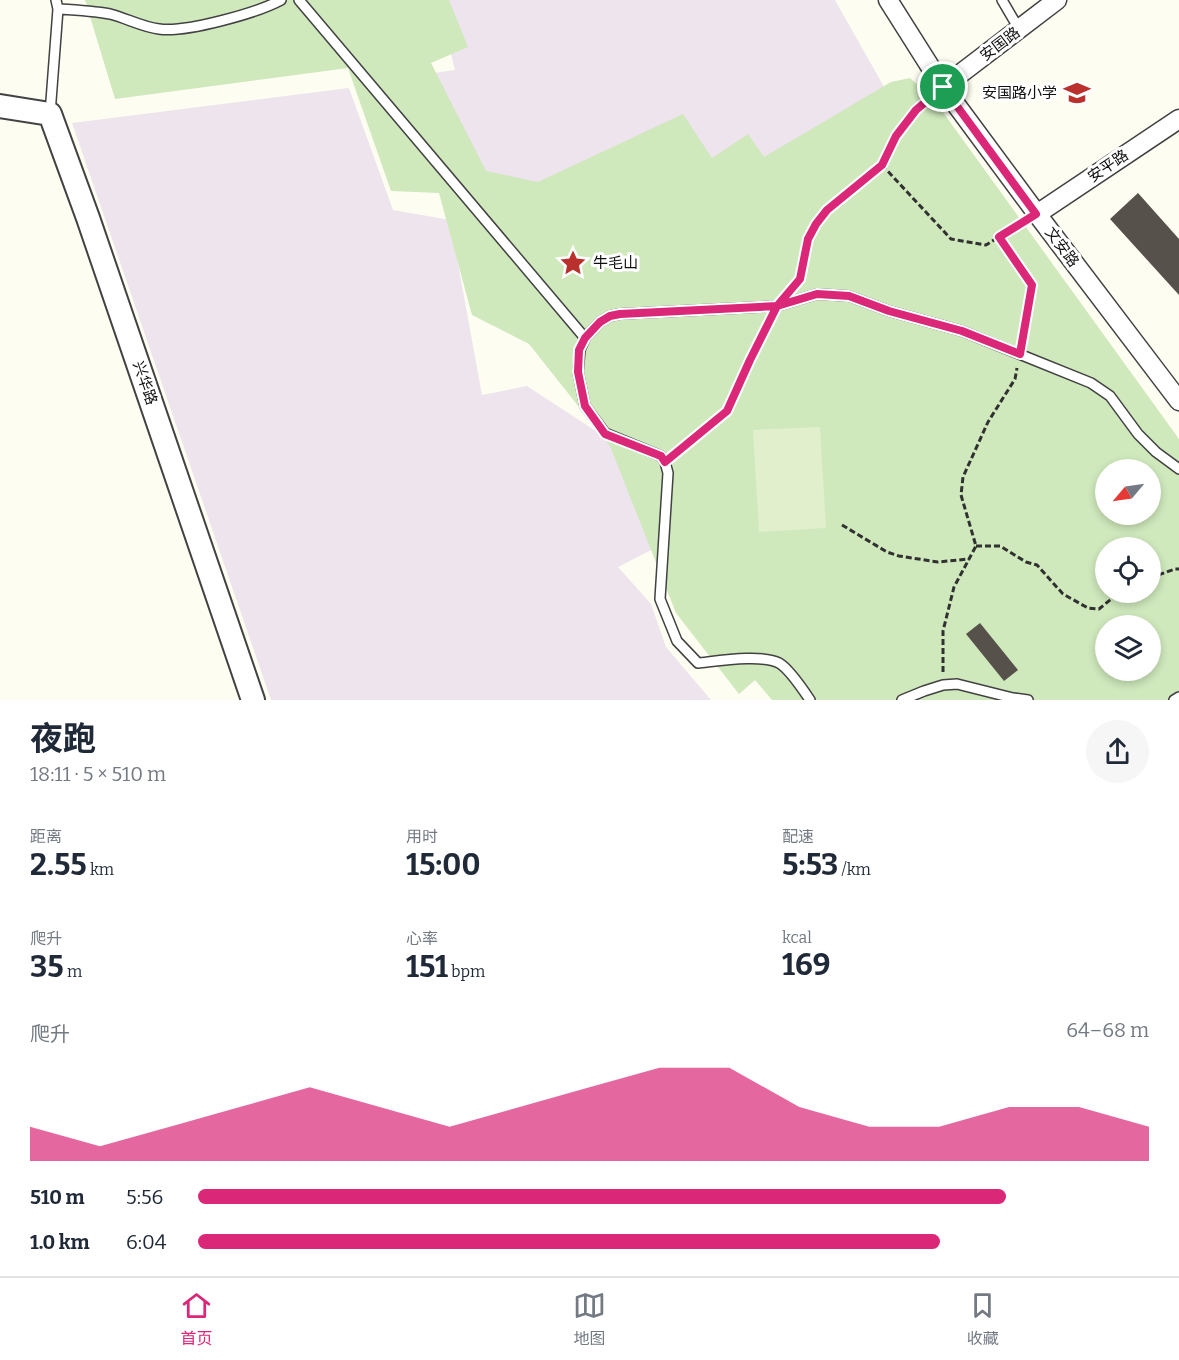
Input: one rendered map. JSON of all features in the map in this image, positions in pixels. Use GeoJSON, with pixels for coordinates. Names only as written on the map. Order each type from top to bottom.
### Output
{"type":"FeatureCollection","features":[{"type":"Feature","properties":{"kind":"street","name":"文安路"},"geometry":{"type":"LineString","coordinates":[[888,0],[943,87],[1036,214],[1179,401]]}},
{"type":"Feature","properties":{"kind":"street","name":"安国路"},"geometry":{"type":"LineString","coordinates":[[943,87],[1057,0]]}},
{"type":"Feature","properties":{"kind":"street"},"geometry":{"type":"LineString","coordinates":[[0,106],[50,114]]}},
{"type":"Feature","properties":{"kind":"street","name":"兴华路"},"geometry":{"type":"LineString","coordinates":[[50,114],[254,700]]}},
{"type":"Feature","properties":{"kind":"street","name":"安平路"},"geometry":{"type":"LineString","coordinates":[[1036,214],[1179,119]]}},
{"type":"Feature","properties":{"kind":"lane"},"geometry":{"type":"LineString","coordinates":[[50,114],[57,4],[109,14],[150,27],[168,30],[213,22],[250,12],[280,0]]}},
{"type":"Feature","properties":{"kind":"lane"},"geometry":{"type":"LineString","coordinates":[[299,0],[585,338]]}},
{"type":"Feature","properties":{"kind":"lane"},"geometry":{"type":"LineString","coordinates":[[1002,0],[1019,29]]}},
{"type":"Feature","properties":{"kind":"lane"},"geometry":{"type":"LineString","coordinates":[[810,700],[779,663],[760,659],[698,663],[677,641],[660,599],[668,473],[665,462],[661,456],[605,434],[585,406],[578,372],[579,350],[585,338],[600,322],[610,316],[620,314],[777,306],[817,294],[849,296],[889,311],[962,331],[1091,383],[1110,396],[1138,435],[1179,469]]}},
{"type":"Feature","properties":{"kind":"lane"},"geometry":{"type":"LineString","coordinates":[[902,700],[924,691],[957,684],[1028,700]]}},
{"type":"Feature","properties":{"kind":"lane"},"geometry":{"type":"LineString","coordinates":[[1174,700],[1179,697]]}},
{"type":"Feature","properties":{"kind":"path"},"geometry":{"type":"LineString","coordinates":[[665,462],[727,411],[777,306],[800,279],[808,239],[816,224],[827,210],[882,165],[896,136],[916,110],[943,87]]}},
{"type":"Feature","properties":{"kind":"path"},"geometry":{"type":"LineString","coordinates":[[882,165],[951,239],[986,245],[1036,214]]}},
{"type":"Feature","properties":{"kind":"path"},"geometry":{"type":"LineString","coordinates":[[943,686],[944,631],[954,587],[976,546],[961,495],[963,477],[988,422],[1015,379],[1032,285],[999,237]]}},
{"type":"Feature","properties":{"kind":"path"},"geometry":{"type":"LineString","coordinates":[[842,525],[887,552],[898,556],[938,562],[969,559]]}},
{"type":"Feature","properties":{"kind":"path"},"geometry":{"type":"LineString","coordinates":[[976,546],[1000,546],[1026,562],[1037,565],[1064,594],[1088,608],[1099,609],[1106,603]]}},
{"type":"Feature","properties":{"kind":"path"},"geometry":{"type":"LineString","coordinates":[[1161,574],[1179,569]]}},
{"type":"Feature","properties":{"kind":"shaded area"},"geometry":{"type":"Polygon","coordinates":[[[437,0],[835,0],[892,101],[763,184],[510,217],[405,77],[455,70],[437,0]]]}},
{"type":"Feature","properties":{"kind":"shaded area"},"geometry":{"type":"Polygon","coordinates":[[[349,88],[393,210],[450,220],[482,395],[527,386],[608,439],[655,548],[618,567],[651,604],[666,647],[711,700],[271,700],[72,123],[349,88]]]}},
{"type":"Feature","properties":{"kind":"green space"},"geometry":{"type":"Polygon","coordinates":[[[85,0],[449,0],[468,47],[431,63],[486,171],[538,182],[683,114],[712,158],[748,134],[764,157],[891,82],[910,78],[932,97],[1179,439],[1179,700],[772,700],[755,680],[739,694],[676,613],[610,446],[529,344],[472,315],[439,193],[391,191],[348,68],[115,99],[85,0]]]}},
{"type":"Feature","properties":{"kind":"green space"},"geometry":{"type":"Polygon","coordinates":[[[820,427],[826,528],[759,532],[753,430],[820,427]]]}},
{"type":"Feature","properties":{"kind":"building"},"geometry":{"type":"Polygon","coordinates":[[[1138,193],[1179,239],[1179,295],[1110,219],[1138,193]]]}},
{"type":"Feature","properties":{"kind":"building"},"geometry":{"type":"Polygon","coordinates":[[[980,623],[1018,670],[1004,681],[966,634],[980,623]]]}},
{"type":"Feature","properties":{"kind":"place","name":"安国路小学"},"geometry":{"type":"Point","coordinates":[1077,93]}},
{"type":"Feature","properties":{"kind":"place","name":"牛毛山"},"geometry":{"type":"Point","coordinates":[573,263]}},
{"type":"Feature","properties":{"kind":"route"},"geometry":{"type":"LineString","coordinates":[[943,87],[916,110],[896,136],[882,165],[827,210],[816,224],[808,239],[800,279],[777,306],[620,314],[610,316],[600,322],[585,338],[579,350],[578,372],[585,406],[605,434],[661,456],[665,462],[727,411],[777,306],[817,294],[849,296],[889,311],[962,331],[1020,354],[1032,285],[999,237],[1036,214],[943,87]]}}]}
